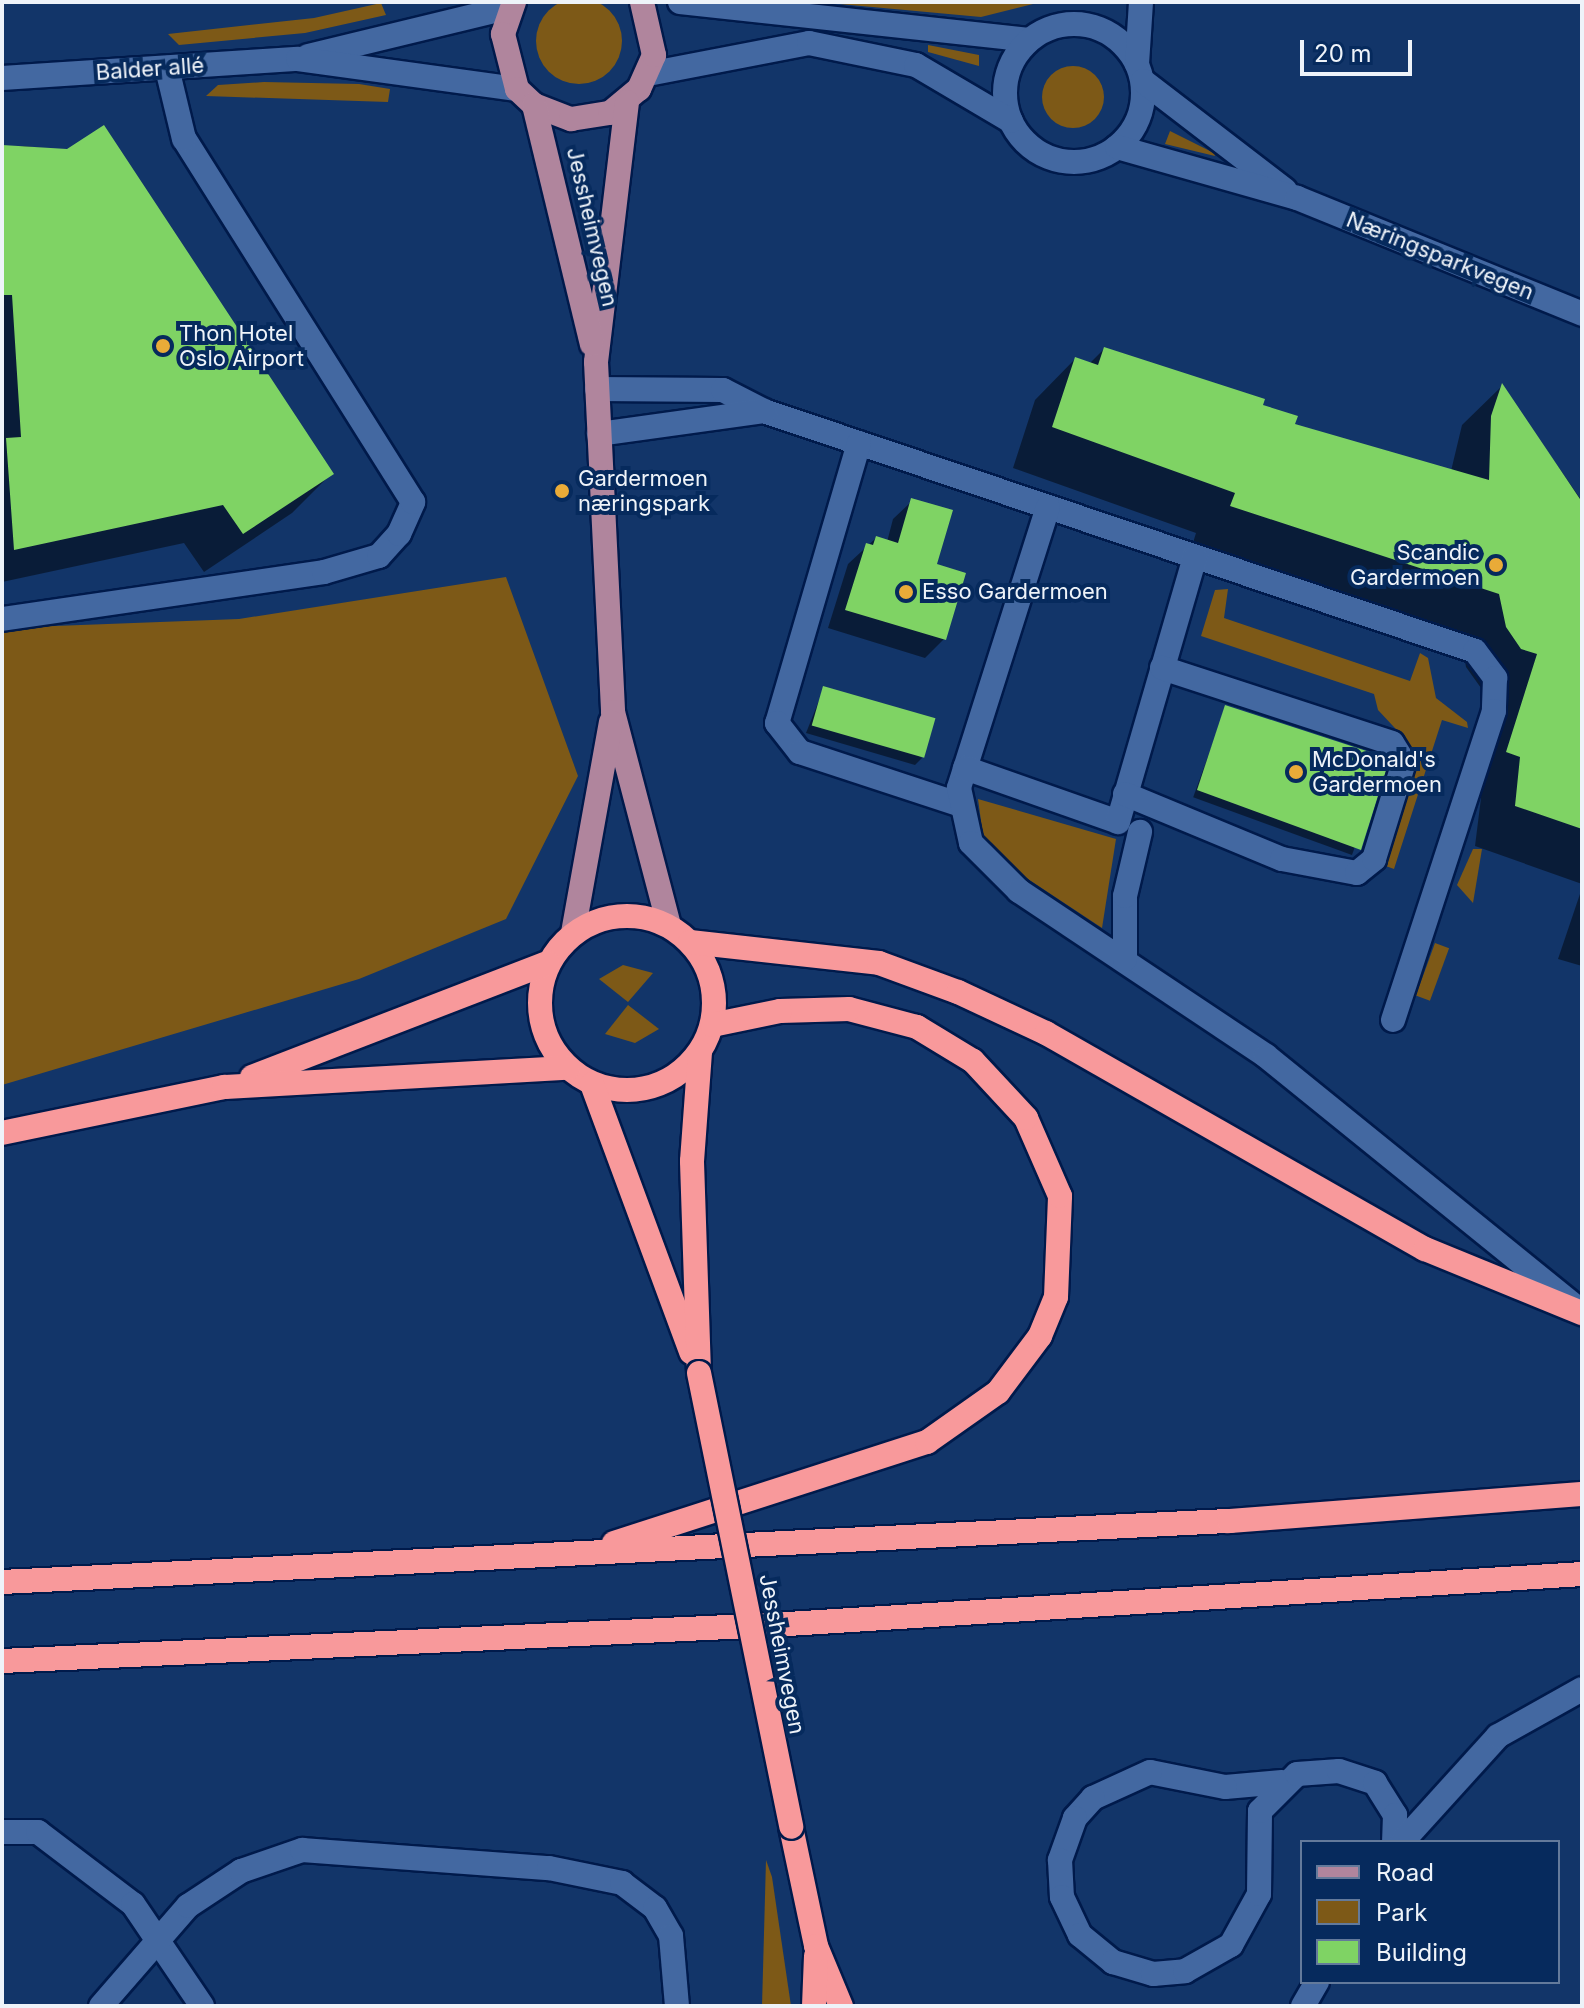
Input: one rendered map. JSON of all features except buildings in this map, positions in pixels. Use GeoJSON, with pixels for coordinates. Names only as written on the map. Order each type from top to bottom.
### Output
{"type":"FeatureCollection","features":[{"type":"Feature","properties":{"kind":"highway"},"geometry":{"type":"LineString","coordinates":[[224,1087],[548,963],[573,933],[620,915],[669,926],[690,942],[707,967],[712,1025],[700,1052],[652,1087],[592,1084],[567,1068],[540,1019],[548,963]]}},
{"type":"Feature","properties":{"kind":"highway"},"geometry":{"type":"LineString","coordinates":[[690,942],[879,963],[958,992],[1046,1033],[1425,1249],[1582,1313]]}},
{"type":"Feature","properties":{"kind":"highway"},"geometry":{"type":"LineString","coordinates":[[565,1556],[759,1501],[927,1442],[998,1392],[1040,1336],[1056,1297],[1060,1196],[1026,1118],[973,1061],[917,1027],[849,1009],[780,1011],[712,1025]]}},
{"type":"Feature","properties":{"kind":"highway","name":"Jessheimvegen"},"geometry":{"type":"LineString","coordinates":[[699,1373],[692,1161],[700,1052]]}},
{"type":"Feature","properties":{"kind":"highway"},"geometry":{"type":"LineString","coordinates":[[2,1133],[224,1087],[567,1068]]}},
{"type":"Feature","properties":{"kind":"highway","name":"Jessheimvegen"},"geometry":{"type":"LineString","coordinates":[[592,1084],[699,1373],[816,1946],[841,2006]]}},
{"type":"Feature","properties":{"kind":"highway"},"geometry":{"type":"LineString","coordinates":[[2,1582],[565,1556],[1582,1494]]}},
{"type":"Feature","properties":{"kind":"highway"},"geometry":{"type":"LineString","coordinates":[[2,1661],[772,1625],[1582,1574]]}},
{"type":"Feature","properties":{"kind":"highway","name":"Jessheimvegen"},"geometry":{"type":"LineString","coordinates":[[814,2006],[816,1946]]}},
{"type":"Feature","properties":{"kind":"main road"},"geometry":{"type":"LineString","coordinates":[[525,97],[581,119],[627,102],[648,74],[654,36],[642,2]]}},
{"type":"Feature","properties":{"kind":"main road","name":"Jessheimvegen"},"geometry":{"type":"LineString","coordinates":[[513,4],[503,34],[525,97],[596,362]]}},
{"type":"Feature","properties":{"kind":"main road","name":"Jessheimvegen"},"geometry":{"type":"LineString","coordinates":[[627,102],[596,362],[613,712],[669,926]]}},
{"type":"Feature","properties":{"kind":"main road","name":"Jessheimvegen"},"geometry":{"type":"LineString","coordinates":[[573,933],[613,712]]}},
{"type":"Feature","properties":{"kind":"street","name":"Næringsparkvegen"},"geometry":{"type":"LineString","coordinates":[[680,2],[1036,35],[1098,28],[1140,72],[1297,198]]}},
{"type":"Feature","properties":{"kind":"street"},"geometry":{"type":"LineString","coordinates":[[1073,2],[1036,35],[1007,78],[1011,121],[1022,139],[1058,160],[1089,160],[1117,147],[1139,118],[1141,2]]}},
{"type":"Feature","properties":{"kind":"street","name":"Balder allé"},"geometry":{"type":"LineString","coordinates":[[2,78],[298,59],[404,27],[513,4]]}},
{"type":"Feature","properties":{"kind":"street"},"geometry":{"type":"LineString","coordinates":[[648,74],[809,43],[916,65],[1011,121]]}},
{"type":"Feature","properties":{"kind":"street","name":"Balder allé"},"geometry":{"type":"LineString","coordinates":[[298,59],[525,97]]}},
{"type":"Feature","properties":{"kind":"street"},"geometry":{"type":"LineString","coordinates":[[2,619],[324,572],[379,556],[399,534],[413,502],[184,139],[167,68]]}},
{"type":"Feature","properties":{"kind":"street","name":"Næringsparkvegen"},"geometry":{"type":"LineString","coordinates":[[1117,147],[1297,198],[1582,314]]}},
{"type":"Feature","properties":{"kind":"street"},"geometry":{"type":"LineString","coordinates":[[597,389],[723,390],[764,411],[1463,645],[1490,668],[1494,711],[1393,1020]]}},
{"type":"Feature","properties":{"kind":"street"},"geometry":{"type":"LineString","coordinates":[[599,434],[764,411]]}},
{"type":"Feature","properties":{"kind":"street"},"geometry":{"type":"LineString","coordinates":[[859,443],[777,723],[800,752],[958,804]]}},
{"type":"Feature","properties":{"kind":"street"},"geometry":{"type":"LineString","coordinates":[[1048,507],[965,768],[958,804],[971,843],[999,876],[1266,1056],[1582,1313]]}},
{"type":"Feature","properties":{"kind":"street"},"geometry":{"type":"LineString","coordinates":[[965,768],[1118,822],[1195,557]]}},
{"type":"Feature","properties":{"kind":"street"},"geometry":{"type":"LineString","coordinates":[[1125,794],[1282,859],[1357,873],[1374,859],[1404,762],[1392,743],[1162,668]]}},
{"type":"Feature","properties":{"kind":"street"},"geometry":{"type":"LineString","coordinates":[[1125,959],[1125,896],[1140,832]]}},
{"type":"Feature","properties":{"kind":"street"},"geometry":{"type":"LineString","coordinates":[[1404,1840],[1498,1736],[1582,1689]]}},
{"type":"Feature","properties":{"kind":"street"},"geometry":{"type":"LineString","coordinates":[[1282,1782],[1260,1811],[1259,1894],[1231,1945],[1195,1967],[1153,1974],[1113,1962],[1080,1935],[1062,1897],[1060,1860],[1075,1818],[1100,1792],[1150,1772],[1225,1787],[1282,1782],[1319,1771],[1364,1777],[1391,1804],[1394,1840]]}},
{"type":"Feature","properties":{"kind":"street"},"geometry":{"type":"LineString","coordinates":[[2,1832],[38,1832],[133,1904],[202,2006]]}},
{"type":"Feature","properties":{"kind":"street"},"geometry":{"type":"LineString","coordinates":[[101,2006],[188,1906],[241,1871],[302,1850],[587,1872],[622,1883],[655,1908],[671,1936],[677,2006]]}},
{"type":"Feature","properties":{"kind":"street"},"geometry":{"type":"LineString","coordinates":[[1303,2006],[1316,1984]]}},
{"type":"Feature","properties":{"kind":"green space"},"geometry":{"type":"Polygon","coordinates":[[[571,-1],[587,-1],[603,5],[615,17],[621,33],[621,49],[615,65],[603,77],[587,83],[571,83],[555,77],[543,65],[537,49],[537,33],[543,17],[555,5],[571,-1]]]}},
{"type":"Feature","properties":{"kind":"green space"},"geometry":{"type":"Polygon","coordinates":[[[818,2],[1041,2],[981,17],[818,2]]]}},
{"type":"Feature","properties":{"kind":"green space"},"geometry":{"type":"Polygon","coordinates":[[[381,3],[386,15],[305,33],[179,45],[168,34],[314,18],[381,3]]]}},
{"type":"Feature","properties":{"kind":"green space"},"geometry":{"type":"Polygon","coordinates":[[[928,45],[979,55],[979,66],[928,52],[928,45]]]}},
{"type":"Feature","properties":{"kind":"green space"},"geometry":{"type":"Polygon","coordinates":[[[1073,66],[1095,75],[1104,97],[1095,119],[1073,128],[1051,119],[1042,97],[1051,75],[1073,66]]]}},
{"type":"Feature","properties":{"kind":"green space"},"geometry":{"type":"Polygon","coordinates":[[[264,82],[359,84],[390,89],[388,102],[206,96],[218,85],[264,82]]]}},
{"type":"Feature","properties":{"kind":"green space"},"geometry":{"type":"Polygon","coordinates":[[[1170,131],[1214,153],[1215,156],[1165,144],[1170,131]]]}},
{"type":"Feature","properties":{"kind":"green space"},"geometry":{"type":"Polygon","coordinates":[[[506,577],[578,776],[506,919],[359,979],[2,1085],[2,628],[239,619],[506,577]]]}},
{"type":"Feature","properties":{"kind":"green space"},"geometry":{"type":"Polygon","coordinates":[[[1228,589],[1224,618],[1410,681],[1420,653],[1428,658],[1436,698],[1467,722],[1468,728],[1442,720],[1394,869],[1383,865],[1415,755],[1408,742],[1378,710],[1374,694],[1201,636],[1215,590],[1228,589]]]}},
{"type":"Feature","properties":{"kind":"green space"},"geometry":{"type":"Polygon","coordinates":[[[978,799],[1116,839],[1102,928],[1002,862],[983,836],[978,799]]]}},
{"type":"Feature","properties":{"kind":"green space"},"geometry":{"type":"Polygon","coordinates":[[[1473,849],[1482,849],[1473,903],[1457,885],[1473,849]]]}},
{"type":"Feature","properties":{"kind":"green space"},"geometry":{"type":"Polygon","coordinates":[[[1435,943],[1449,948],[1430,1001],[1416,996],[1435,943]]]}},
{"type":"Feature","properties":{"kind":"green space"},"geometry":{"type":"Polygon","coordinates":[[[623,965],[653,973],[628,1002],[599,979],[623,965]]]}},
{"type":"Feature","properties":{"kind":"green space"},"geometry":{"type":"Polygon","coordinates":[[[628,1005],[659,1029],[635,1043],[605,1034],[628,1005]]]}},
{"type":"Feature","properties":{"kind":"green space"},"geometry":{"type":"Polygon","coordinates":[[[766,1860],[772,1877],[791,2006],[762,2006],[766,1860]]]}},
{"type":"Feature","properties":{"kind":"place","name":"Thon Hotel Oslo Airport"},"geometry":{"type":"Point","coordinates":[163,346]}},
{"type":"Feature","properties":{"kind":"place","name":"Gardermoen næringspark"},"geometry":{"type":"Point","coordinates":[562,491]}},
{"type":"Feature","properties":{"kind":"place","name":"Scandic Gardermoen"},"geometry":{"type":"Point","coordinates":[1496,565]}},
{"type":"Feature","properties":{"kind":"place","name":"Esso Gardermoen"},"geometry":{"type":"Point","coordinates":[906,592]}},
{"type":"Feature","properties":{"kind":"place","name":"McDonald's Gardermoen"},"geometry":{"type":"Point","coordinates":[1296,772]}}]}
